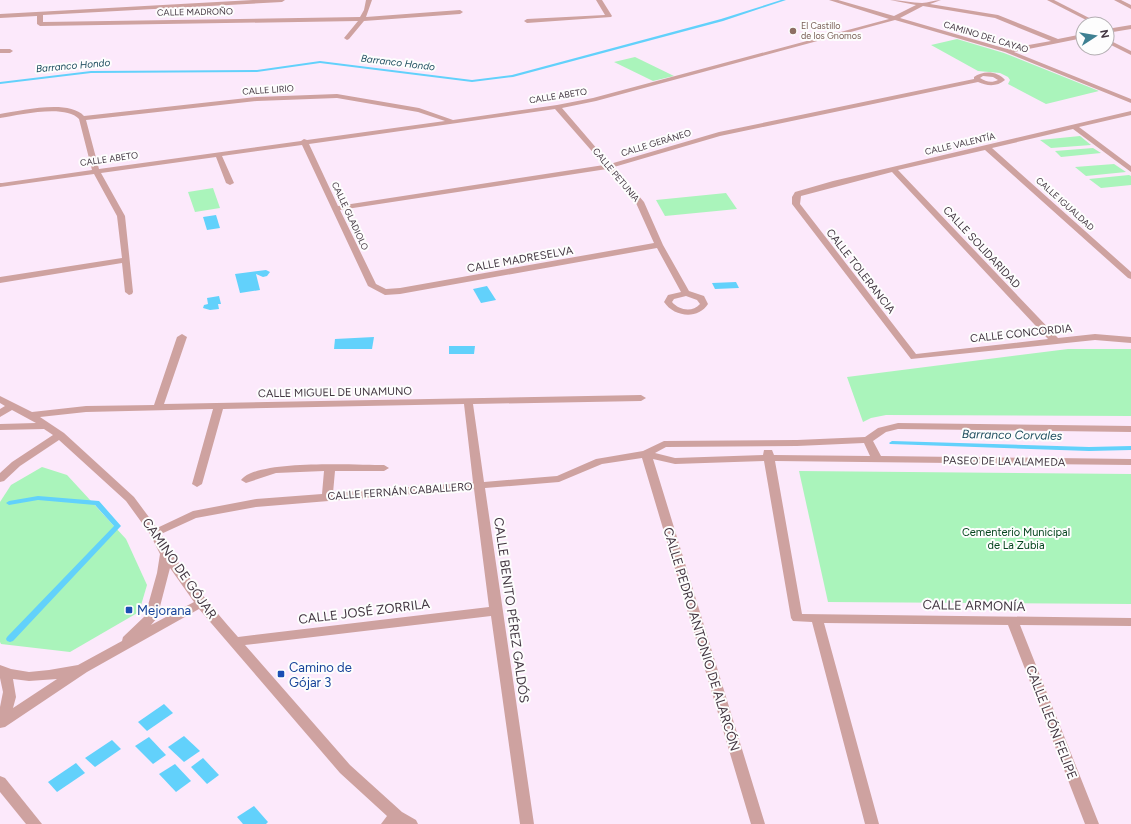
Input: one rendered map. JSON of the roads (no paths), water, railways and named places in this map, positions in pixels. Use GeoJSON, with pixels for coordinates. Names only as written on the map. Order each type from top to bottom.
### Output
{"type":"FeatureCollection","features":[{"type":"Feature","properties":{"kind":"street"},"geometry":{"type":"LineString","coordinates":[[0,16],[282,0]]}},
{"type":"Feature","properties":{"kind":"street"},"geometry":{"type":"LineString","coordinates":[[347,38],[362,19],[369,4],[369,0]]}},
{"type":"Feature","properties":{"kind":"street"},"geometry":{"type":"LineString","coordinates":[[527,21],[609,16],[599,0]]}},
{"type":"Feature","properties":{"kind":"street","name":"CAMINO DEL CAYAO"},"geometry":{"type":"LineString","coordinates":[[832,0],[1007,51],[1131,102]]}},
{"type":"Feature","properties":{"kind":"street"},"geometry":{"type":"LineString","coordinates":[[893,0],[996,16],[1057,41]]}},
{"type":"Feature","properties":{"kind":"street","name":"CALLE ABETO"},"geometry":{"type":"LineString","coordinates":[[2,184],[557,107],[602,98],[894,19],[921,5],[938,0]]}},
{"type":"Feature","properties":{"kind":"street"},"geometry":{"type":"LineString","coordinates":[[1050,0],[1082,16]]}},
{"type":"Feature","properties":{"kind":"street"},"geometry":{"type":"LineString","coordinates":[[1117,0],[1131,7]]}},
{"type":"Feature","properties":{"kind":"street"},"geometry":{"type":"LineString","coordinates":[[362,19],[460,12]]}},
{"type":"Feature","properties":{"kind":"street","name":"CALLE MADROÑO"},"geometry":{"type":"LineString","coordinates":[[40,14],[40,24],[362,19]]}},
{"type":"Feature","properties":{"kind":"street"},"geometry":{"type":"LineString","coordinates":[[1115,29],[1131,27]]}},
{"type":"Feature","properties":{"kind":"street"},"geometry":{"type":"LineString","coordinates":[[1007,51],[1075,38]]}},
{"type":"Feature","properties":{"kind":"street"},"geometry":{"type":"LineString","coordinates":[[1115,45],[1131,53]]}},
{"type":"Feature","properties":{"kind":"street"},"geometry":{"type":"LineString","coordinates":[[0,51],[10,51]]}},
{"type":"Feature","properties":{"kind":"street","name":"CALLE GERÁNEO"},"geometry":{"type":"LineString","coordinates":[[335,209],[610,166],[719,134],[979,80]]}},
{"type":"Feature","properties":{"kind":"street","name":"CALLE LIRIO"},"geometry":{"type":"LineString","coordinates":[[82,118],[257,99],[337,96],[419,110],[454,121]]}},
{"type":"Feature","properties":{"kind":"street","name":"CALLE PETUNIA"},"geometry":{"type":"LineString","coordinates":[[557,107],[640,202],[659,245],[686,293]]}},
{"type":"Feature","properties":{"kind":"street"},"geometry":{"type":"LineString","coordinates":[[0,116],[67,110],[76,112],[82,118],[96,171],[121,216],[130,292]]}},
{"type":"Feature","properties":{"kind":"street","name":"CALLE VALENTÍA"},"geometry":{"type":"LineString","coordinates":[[796,197],[798,194],[830,184],[1131,113]]}},
{"type":"Feature","properties":{"kind":"street"},"geometry":{"type":"LineString","coordinates":[[1074,126],[1131,170]]}},
{"type":"Feature","properties":{"kind":"street","name":"CALLE GLADIOLO"},"geometry":{"type":"LineString","coordinates":[[304,142],[372,286],[385,292]]}},
{"type":"Feature","properties":{"kind":"street","name":"CALLE IGUALDAD"},"geometry":{"type":"LineString","coordinates":[[986,147],[1131,276]]}},
{"type":"Feature","properties":{"kind":"street"},"geometry":{"type":"LineString","coordinates":[[218,154],[230,183]]}},
{"type":"Feature","properties":{"kind":"street","name":"CALLE SOLIDARIDAD"},"geometry":{"type":"LineString","coordinates":[[893,169],[1055,341]]}},
{"type":"Feature","properties":{"kind":"street","name":"CALLE TOLERANCIA"},"geometry":{"type":"LineString","coordinates":[[796,197],[796,204],[914,357]]}},
{"type":"Feature","properties":{"kind":"street","name":"CALLE MADRESELVA"},"geometry":{"type":"LineString","coordinates":[[385,292],[400,291],[659,245]]}},
{"type":"Feature","properties":{"kind":"street"},"geometry":{"type":"LineString","coordinates":[[0,280],[126,260]]}},
{"type":"Feature","properties":{"kind":"street"},"geometry":{"type":"LineString","coordinates":[[158,408],[182,337]]}},
{"type":"Feature","properties":{"kind":"street","name":"CALLE CONCORDIA"},"geometry":{"type":"LineString","coordinates":[[914,357],[1095,337],[1131,340]]}},
{"type":"Feature","properties":{"kind":"street","name":"CALLE MIGUEL DE UNAMUNO"},"geometry":{"type":"LineString","coordinates":[[30,415],[86,409],[641,398]]}},
{"type":"Feature","properties":{"kind":"street","name":"CAMINO DE GÓJAR"},"geometry":{"type":"LineString","coordinates":[[0,399],[30,415],[60,435],[130,499],[155,533],[166,554],[201,603],[345,769],[393,820],[411,824]]}},
{"type":"Feature","properties":{"kind":"street","name":"CALLE BENITO PÉREZ GALDÓS"},"geometry":{"type":"LineString","coordinates":[[468,401],[496,610],[528,824]]}},
{"type":"Feature","properties":{"kind":"street"},"geometry":{"type":"LineString","coordinates":[[0,414],[12,405]]}},
{"type":"Feature","properties":{"kind":"street"},"geometry":{"type":"LineString","coordinates":[[197,484],[219,407]]}},
{"type":"Feature","properties":{"kind":"street"},"geometry":{"type":"LineString","coordinates":[[0,427],[48,426]]}},
{"type":"Feature","properties":{"kind":"street"},"geometry":{"type":"LineString","coordinates":[[768,458],[766,443],[867,440],[882,430],[898,426],[1131,429]]}},
{"type":"Feature","properties":{"kind":"street"},"geometry":{"type":"LineString","coordinates":[[0,479],[16,464],[60,435]]}},
{"type":"Feature","properties":{"kind":"street"},"geometry":{"type":"LineString","coordinates":[[867,440],[878,460]]}},
{"type":"Feature","properties":{"kind":"street","name":"CALLE FERNÁN CABALLERO"},"geometry":{"type":"LineString","coordinates":[[155,533],[193,515],[256,503],[559,479],[600,461],[646,454],[664,444],[766,443]]}},
{"type":"Feature","properties":{"kind":"street","name":"CALLE FERNÁN CABALLERO"},"geometry":{"type":"LineString","coordinates":[[646,454],[675,461],[768,458]]}},
{"type":"Feature","properties":{"kind":"street","name":"CALLE PEDRO ANTONIO DE ALARCÓN"},"geometry":{"type":"LineString","coordinates":[[646,454],[758,824]]}},
{"type":"Feature","properties":{"kind":"street","name":"PASEO DE LA ALAMEDA"},"geometry":{"type":"LineString","coordinates":[[768,458],[1131,462]]}},
{"type":"Feature","properties":{"kind":"street","name":"CALLE ARMONÍA"},"geometry":{"type":"LineString","coordinates":[[768,458],[797,618],[1131,622]]}},
{"type":"Feature","properties":{"kind":"street"},"geometry":{"type":"LineString","coordinates":[[327,497],[330,468]]}},
{"type":"Feature","properties":{"kind":"street"},"geometry":{"type":"LineString","coordinates":[[246,480],[258,473],[270,470],[384,468]]}},
{"type":"Feature","properties":{"kind":"street"},"geometry":{"type":"LineString","coordinates":[[113,652],[151,618],[163,573],[166,554]]}},
{"type":"Feature","properties":{"kind":"street"},"geometry":{"type":"LineString","coordinates":[[0,721],[82,669],[201,603]]}},
{"type":"Feature","properties":{"kind":"street","name":"CALLE JOSÉ ZORRILA"},"geometry":{"type":"LineString","coordinates":[[235,642],[496,610]]}},
{"type":"Feature","properties":{"kind":"street"},"geometry":{"type":"LineString","coordinates":[[817,618],[872,824]]}},
{"type":"Feature","properties":{"kind":"street","name":"CALLE LEÓN FELIPE"},"geometry":{"type":"LineString","coordinates":[[1012,620],[1092,824]]}},
{"type":"Feature","properties":{"kind":"street"},"geometry":{"type":"LineString","coordinates":[[3,671],[38,677],[82,669]]}},
{"type":"Feature","properties":{"kind":"street"},"geometry":{"type":"LineString","coordinates":[[0,721],[7,707],[11,690],[3,671]]}},
{"type":"Feature","properties":{"kind":"street"},"geometry":{"type":"LineString","coordinates":[[0,782],[35,824]]}},
{"type":"Feature","properties":{"kind":"water"},"geometry":{"type":"Polygon","coordinates":[[[216,215],[220,228],[207,230],[203,217],[216,215]]]}},
{"type":"Feature","properties":{"kind":"water"},"geometry":{"type":"Polygon","coordinates":[[[266,270],[270,272],[267,276],[263,277],[256,274],[260,290],[240,293],[235,274],[266,270]]]}},
{"type":"Feature","properties":{"kind":"water"},"geometry":{"type":"Polygon","coordinates":[[[736,282],[739,288],[715,289],[712,283],[736,282]]]}},
{"type":"Feature","properties":{"kind":"water"},"geometry":{"type":"Polygon","coordinates":[[[487,286],[496,300],[481,303],[473,289],[487,286]]]}},
{"type":"Feature","properties":{"kind":"water"},"geometry":{"type":"Polygon","coordinates":[[[219,296],[221,304],[218,304],[219,309],[210,310],[203,308],[204,305],[208,304],[207,298],[219,296]]]}},
{"type":"Feature","properties":{"kind":"water"},"geometry":{"type":"Polygon","coordinates":[[[374,337],[372,349],[334,349],[335,339],[374,337]]]}},
{"type":"Feature","properties":{"kind":"water"},"geometry":{"type":"Polygon","coordinates":[[[449,346],[475,346],[474,354],[449,354],[449,346]]]}},
{"type":"Feature","properties":{"kind":"water"},"geometry":{"type":"Polygon","coordinates":[[[164,704],[173,713],[147,731],[138,722],[164,704]]]}},
{"type":"Feature","properties":{"kind":"water"},"geometry":{"type":"Polygon","coordinates":[[[184,736],[200,751],[184,762],[168,747],[184,736]]]}},
{"type":"Feature","properties":{"kind":"water"},"geometry":{"type":"Polygon","coordinates":[[[149,737],[166,755],[153,764],[135,746],[149,737]]]}},
{"type":"Feature","properties":{"kind":"water"},"geometry":{"type":"Polygon","coordinates":[[[112,740],[121,749],[95,767],[85,758],[112,740]]]}},
{"type":"Feature","properties":{"kind":"water"},"geometry":{"type":"Polygon","coordinates":[[[203,758],[219,775],[207,784],[191,767],[203,758]]]}},
{"type":"Feature","properties":{"kind":"water"},"geometry":{"type":"Polygon","coordinates":[[[76,763],[85,773],[57,792],[48,782],[76,763]]]}},
{"type":"Feature","properties":{"kind":"water"},"geometry":{"type":"Polygon","coordinates":[[[175,764],[191,781],[176,792],[159,774],[175,764]]]}},
{"type":"Feature","properties":{"kind":"water"},"geometry":{"type":"Polygon","coordinates":[[[254,806],[268,822],[266,824],[243,824],[237,817],[254,806]]]}},
{"type":"Feature","properties":{"kind":"waterway","name":"Barranco Hondo"},"geometry":{"type":"LineString","coordinates":[[0,83],[91,72],[257,71],[320,62],[472,81],[512,76],[722,20],[784,0]]}},
{"type":"Feature","properties":{"kind":"waterway","name":"Barranco Corvales"},"geometry":{"type":"LineString","coordinates":[[892,443],[1089,449],[1131,448]]}},
{"type":"Feature","properties":{"kind":"waterway"},"geometry":{"type":"LineString","coordinates":[[9,503],[38,498],[97,503],[118,526],[10,639]]}},
{"type":"Feature","properties":{"kind":"place","name":"El Castillo de los Gnomos"},"geometry":{"type":"Point","coordinates":[793,31]}},
{"type":"Feature","properties":{"kind":"place","name":"Mejorana"},"geometry":{"type":"Point","coordinates":[129,610]}},
{"type":"Feature","properties":{"kind":"place","name":"Camino de Gójar 3"},"geometry":{"type":"Point","coordinates":[281,674]}},
{"type":"Feature","properties":{"kind":"park label","name":"Cementerio Municipal de La Zubia"},"geometry":{"type":"Point","coordinates":[1016,538]}}]}
